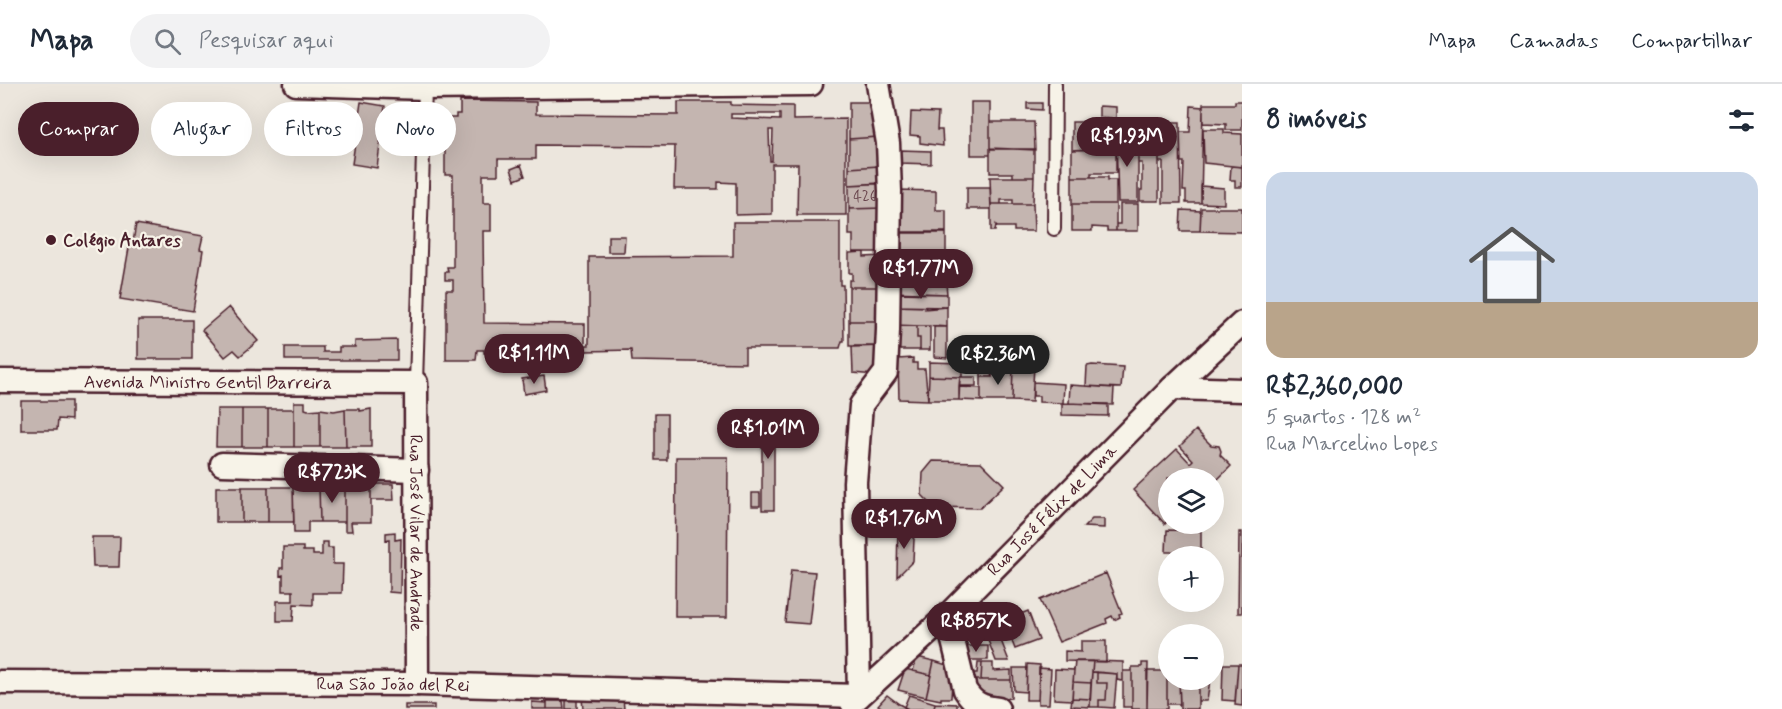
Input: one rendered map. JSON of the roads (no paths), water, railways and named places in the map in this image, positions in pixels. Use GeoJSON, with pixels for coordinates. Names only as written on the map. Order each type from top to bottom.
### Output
{"type":"FeatureCollection","features":[{"type":"Feature","properties":{"kind":"street"},"geometry":{"type":"LineString","coordinates":[[296,84],[425,86],[811,84]]}},
{"type":"Feature","properties":{"kind":"street"},"geometry":{"type":"LineString","coordinates":[[854,704],[855,482],[861,405],[886,372],[888,330],[888,143],[878,84]]}},
{"type":"Feature","properties":{"kind":"street","name":"Rua José Félix de Lima"},"geometry":{"type":"LineString","coordinates":[[854,704],[946,616],[1172,388],[1242,323]]}},
{"type":"Feature","properties":{"kind":"street","name":"Avenida Ministro Gentil Barreira"},"geometry":{"type":"LineString","coordinates":[[0,381],[416,383]]}},
{"type":"Feature","properties":{"kind":"street","name":"Rua José Vilar de Andrade"},"geometry":{"type":"LineString","coordinates":[[416,383],[417,684]]}},
{"type":"Feature","properties":{"kind":"street"},"geometry":{"type":"LineString","coordinates":[[1172,388],[1242,390]]}},
{"type":"Feature","properties":{"kind":"street"},"geometry":{"type":"LineString","coordinates":[[222,464],[417,471]]}},
{"type":"Feature","properties":{"kind":"street"},"geometry":{"type":"LineString","coordinates":[[946,616],[964,690],[971,700],[981,706],[998,709]]}},
{"type":"Feature","properties":{"kind":"street","name":"Rua São João del Rei"},"geometry":{"type":"LineString","coordinates":[[0,681],[417,684],[854,704]]}},
{"type":"Feature","properties":{"kind":"lane"},"geometry":{"type":"LineString","coordinates":[[1054,229],[1055,84]]}},
{"type":"Feature","properties":{"kind":"lane"},"geometry":{"type":"LineString","coordinates":[[416,383],[425,86]]}},
{"type":"Feature","properties":{"kind":"place","name":"Colégio Antares"},"geometry":{"type":"Point","coordinates":[51,240]}}]}
